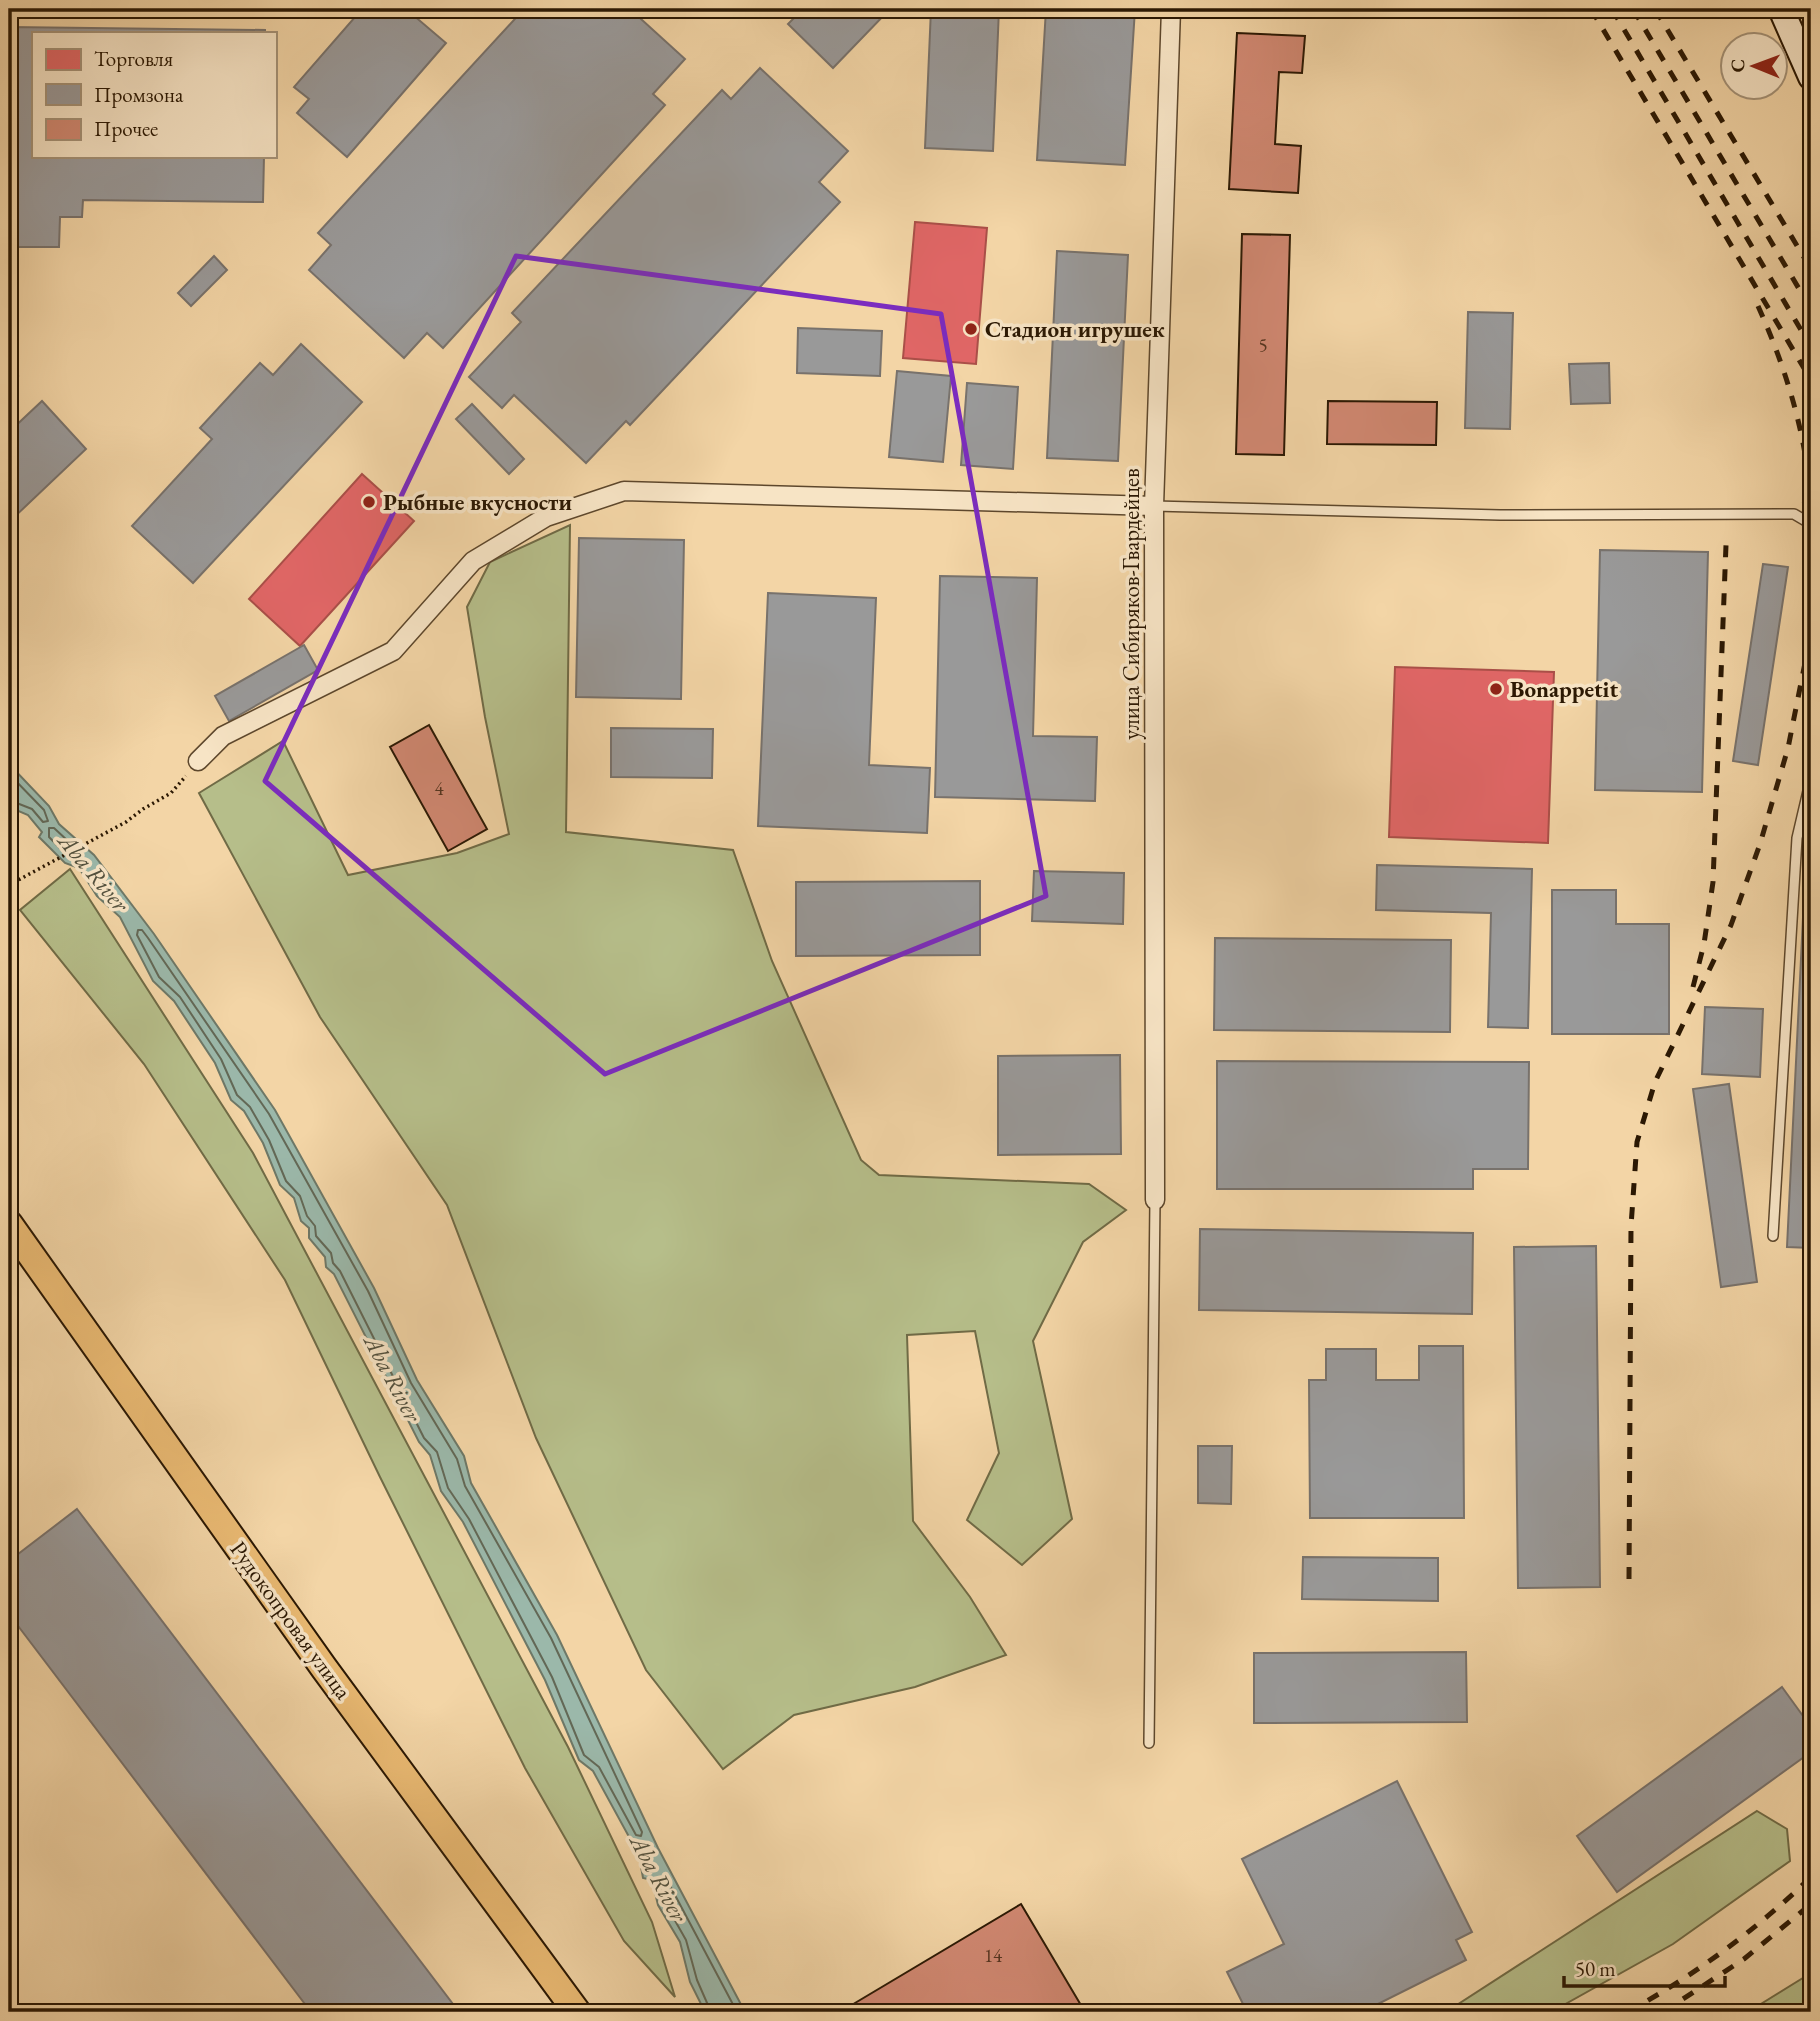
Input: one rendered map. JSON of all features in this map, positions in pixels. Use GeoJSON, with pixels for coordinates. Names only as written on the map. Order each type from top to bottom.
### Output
{"type":"FeatureCollection","features":[{"type":"Feature","properties":{"kind":"main road"},"geometry":{"type":"LineString","coordinates":[[1781,9],[1811,77]]}},
{"type":"Feature","properties":{"kind":"main road","name":"Рудокопровая улица"},"geometry":{"type":"LineString","coordinates":[[9,1224],[324,1668],[577,2012]]}},
{"type":"Feature","properties":{"kind":"street","name":"улица Сибиряков-Гвардейцев"},"geometry":{"type":"LineString","coordinates":[[1154,1200],[1154,506],[1171,9]]}},
{"type":"Feature","properties":{"kind":"street"},"geometry":{"type":"LineString","coordinates":[[198,761],[223,736],[393,651],[474,561],[546,517],[624,491],[1154,506]]}},
{"type":"Feature","properties":{"kind":"lane"},"geometry":{"type":"LineString","coordinates":[[1154,506],[1500,515],[1794,514],[1811,524]]}},
{"type":"Feature","properties":{"kind":"lane"},"geometry":{"type":"LineString","coordinates":[[1773,1236],[1797,838],[1811,778]]}},
{"type":"Feature","properties":{"kind":"lane"},"geometry":{"type":"LineString","coordinates":[[1149,1743],[1154,1200]]}},
{"type":"Feature","properties":{"kind":"path"},"geometry":{"type":"LineString","coordinates":[[9,885],[125,822],[171,793],[198,761]]}},
{"type":"Feature","properties":{"kind":"highlighted area"},"geometry":{"type":"Polygon","coordinates":[[[516,256],[941,314],[1046,896],[605,1074],[265,781],[516,256]]]}},
{"type":"Feature","properties":{"kind":"green space"},"geometry":{"type":"Polygon","coordinates":[[[570,525],[566,832],[733,850],[772,961],[861,1160],[879,1175],[1089,1184],[1126,1210],[1083,1242],[1033,1341],[1072,1519],[1022,1565],[967,1520],[999,1453],[975,1331],[907,1335],[913,1521],[970,1597],[1006,1655],[915,1687],[794,1715],[723,1769],[646,1670],[536,1438],[447,1205],[320,1017],[199,793],[283,741],[348,875],[457,853],[509,834],[485,717],[467,607],[490,562],[570,525]]]}},
{"type":"Feature","properties":{"kind":"green space"},"geometry":{"type":"Polygon","coordinates":[[[70,869],[253,1153],[568,1747],[652,1922],[675,1997],[624,1941],[525,1768],[285,1280],[144,1064],[20,910],[70,869]]]}},
{"type":"Feature","properties":{"kind":"green space"},"geometry":{"type":"Polygon","coordinates":[[[1757,1811],[1787,1829],[1790,1861],[1673,1944],[1551,2012],[1446,2012],[1757,1811]]]}},
{"type":"Feature","properties":{"kind":"green space"},"geometry":{"type":"Polygon","coordinates":[[[1811,1973],[1811,2012],[1748,2012],[1811,1973]]]}},
{"type":"Feature","properties":{"kind":"water","name":"Aba River"},"geometry":{"type":"Polygon","coordinates":[[[9,764],[49,806],[59,824],[94,855],[154,934],[275,1110],[374,1288],[417,1380],[464,1456],[471,1483],[557,1635],[658,1848],[745,2012],[705,2012],[690,1982],[680,1942],[658,1905],[652,1880],[643,1878],[639,1855],[593,1771],[579,1760],[545,1680],[463,1522],[441,1491],[430,1455],[419,1442],[334,1274],[326,1267],[325,1257],[309,1238],[309,1228],[301,1221],[294,1198],[280,1185],[263,1143],[244,1111],[231,1100],[215,1063],[174,1001],[153,981],[120,917],[97,896],[79,868],[65,863],[39,837],[42,832],[28,815],[9,807],[9,764]]]}},
{"type":"Feature","properties":{"kind":"building: Торговля"},"geometry":{"type":"Polygon","coordinates":[[[915,222],[987,228],[976,364],[903,358],[915,222]]]}},
{"type":"Feature","properties":{"kind":"building: Торговля"},"geometry":{"type":"Polygon","coordinates":[[[362,474],[414,521],[300,646],[249,599],[362,474]]]}},
{"type":"Feature","properties":{"kind":"building: Торговля"},"geometry":{"type":"Polygon","coordinates":[[[1395,667],[1554,672],[1548,843],[1389,837],[1395,667]]]}},
{"type":"Feature","properties":{"kind":"building: Промзона"},"geometry":{"type":"Polygon","coordinates":[[[362,9],[383,9],[393,17],[401,9],[406,9],[446,43],[347,157],[297,113],[309,99],[294,87],[362,9]]]}},
{"type":"Feature","properties":{"kind":"building: Промзона"},"geometry":{"type":"Polygon","coordinates":[[[524,9],[534,9],[537,12],[540,9],[630,9],[685,59],[653,94],[665,105],[443,348],[427,333],[404,358],[309,270],[331,245],[318,233],[524,9]]]}},
{"type":"Feature","properties":{"kind":"building: Промзона"},"geometry":{"type":"Polygon","coordinates":[[[803,9],[889,10],[833,68],[788,24],[803,9]]]}},
{"type":"Feature","properties":{"kind":"building: Промзона"},"geometry":{"type":"Polygon","coordinates":[[[931,9],[999,9],[993,151],[925,148],[931,9]]]}},
{"type":"Feature","properties":{"kind":"building: Промзона"},"geometry":{"type":"Polygon","coordinates":[[[1046,9],[1135,9],[1125,165],[1037,160],[1046,9]]]}},
{"type":"Feature","properties":{"kind":"building: Промзона"},"geometry":{"type":"Polygon","coordinates":[[[9,27],[265,30],[32,32],[32,158],[264,158],[263,202],[83,200],[82,217],[60,217],[59,247],[9,247],[9,27]]]}},
{"type":"Feature","properties":{"kind":"building: Промзона"},"geometry":{"type":"Polygon","coordinates":[[[760,68],[848,151],[819,182],[840,202],[630,425],[626,421],[586,463],[514,395],[502,408],[469,377],[521,322],[512,313],[722,90],[731,99],[760,68]]]}},
{"type":"Feature","properties":{"kind":"building: Промзона"},"geometry":{"type":"Polygon","coordinates":[[[1057,251],[1128,255],[1118,461],[1047,458],[1057,251]]]}},
{"type":"Feature","properties":{"kind":"building: Промзона"},"geometry":{"type":"Polygon","coordinates":[[[214,256],[227,270],[191,306],[178,293],[214,256]]]}},
{"type":"Feature","properties":{"kind":"building: Промзона"},"geometry":{"type":"Polygon","coordinates":[[[1468,312],[1513,313],[1510,429],[1465,428],[1468,312]]]}},
{"type":"Feature","properties":{"kind":"building: Промзона"},"geometry":{"type":"Polygon","coordinates":[[[798,328],[882,331],[880,376],[797,373],[798,328]]]}},
{"type":"Feature","properties":{"kind":"building: Промзона"},"geometry":{"type":"Polygon","coordinates":[[[301,344],[362,402],[193,583],[132,526],[212,439],[200,428],[260,363],[273,375],[301,344]]]}},
{"type":"Feature","properties":{"kind":"building: Промзона"},"geometry":{"type":"Polygon","coordinates":[[[1609,363],[1610,403],[1571,404],[1569,364],[1609,363]]]}},
{"type":"Feature","properties":{"kind":"building: Промзона"},"geometry":{"type":"Polygon","coordinates":[[[9,366],[18,376],[9,385],[9,366]]]}},
{"type":"Feature","properties":{"kind":"building: Промзона"},"geometry":{"type":"Polygon","coordinates":[[[897,371],[951,376],[943,462],[889,457],[897,371]]]}},
{"type":"Feature","properties":{"kind":"building: Промзона"},"geometry":{"type":"Polygon","coordinates":[[[967,383],[1018,387],[1013,469],[961,465],[967,383]]]}},
{"type":"Feature","properties":{"kind":"building: Промзона"},"geometry":{"type":"Polygon","coordinates":[[[42,401],[86,449],[9,522],[9,432],[42,401]]]}},
{"type":"Feature","properties":{"kind":"building: Промзона"},"geometry":{"type":"Polygon","coordinates":[[[472,404],[524,459],[509,474],[456,419],[472,404]]]}},
{"type":"Feature","properties":{"kind":"building: Промзона"},"geometry":{"type":"Polygon","coordinates":[[[579,538],[684,540],[681,699],[576,697],[579,538]]]}},
{"type":"Feature","properties":{"kind":"building: Промзона"},"geometry":{"type":"Polygon","coordinates":[[[1600,550],[1708,552],[1702,792],[1595,790],[1600,550]]]}},
{"type":"Feature","properties":{"kind":"building: Промзона"},"geometry":{"type":"Polygon","coordinates":[[[1763,564],[1788,567],[1758,765],[1733,761],[1763,564]]]}},
{"type":"Feature","properties":{"kind":"building: Промзона"},"geometry":{"type":"Polygon","coordinates":[[[940,576],[1037,578],[1033,736],[1097,737],[1095,801],[935,797],[940,576]]]}},
{"type":"Feature","properties":{"kind":"building: Промзона"},"geometry":{"type":"Polygon","coordinates":[[[768,593],[876,598],[869,765],[930,768],[927,833],[758,826],[768,593]]]}},
{"type":"Feature","properties":{"kind":"building: Промзона"},"geometry":{"type":"Polygon","coordinates":[[[304,645],[318,670],[229,721],[215,696],[304,645]]]}},
{"type":"Feature","properties":{"kind":"building: Промзона"},"geometry":{"type":"Polygon","coordinates":[[[611,728],[713,729],[712,778],[611,777],[611,728]]]}},
{"type":"Feature","properties":{"kind":"building: Промзона"},"geometry":{"type":"Polygon","coordinates":[[[1806,856],[1811,857],[1811,1248],[1787,1247],[1806,856]]]}},
{"type":"Feature","properties":{"kind":"building: Промзона"},"geometry":{"type":"Polygon","coordinates":[[[1377,865],[1532,869],[1528,1028],[1488,1027],[1491,913],[1376,910],[1377,865]]]}},
{"type":"Feature","properties":{"kind":"building: Промзона"},"geometry":{"type":"Polygon","coordinates":[[[1034,871],[1124,873],[1123,924],[1032,921],[1034,871]]]}},
{"type":"Feature","properties":{"kind":"building: Промзона"},"geometry":{"type":"Polygon","coordinates":[[[980,881],[980,955],[796,956],[796,882],[980,881]]]}},
{"type":"Feature","properties":{"kind":"building: Промзона"},"geometry":{"type":"Polygon","coordinates":[[[1552,890],[1616,890],[1616,924],[1669,924],[1669,1034],[1552,1034],[1552,890]]]}},
{"type":"Feature","properties":{"kind":"building: Промзона"},"geometry":{"type":"Polygon","coordinates":[[[1215,938],[1451,940],[1450,1032],[1214,1030],[1215,938]]]}},
{"type":"Feature","properties":{"kind":"building: Промзона"},"geometry":{"type":"Polygon","coordinates":[[[1705,1007],[1763,1009],[1760,1077],[1702,1074],[1705,1007]]]}},
{"type":"Feature","properties":{"kind":"building: Промзона"},"geometry":{"type":"Polygon","coordinates":[[[1120,1055],[1121,1154],[998,1155],[998,1056],[1120,1055]]]}},
{"type":"Feature","properties":{"kind":"building: Промзона"},"geometry":{"type":"Polygon","coordinates":[[[1217,1061],[1529,1062],[1528,1169],[1473,1169],[1473,1189],[1217,1189],[1217,1061]]]}},
{"type":"Feature","properties":{"kind":"building: Промзона"},"geometry":{"type":"Polygon","coordinates":[[[1729,1084],[1757,1282],[1721,1287],[1693,1089],[1729,1084]]]}},
{"type":"Feature","properties":{"kind":"building: Промзона"},"geometry":{"type":"Polygon","coordinates":[[[1200,1229],[1473,1233],[1472,1314],[1199,1310],[1200,1229]]]}},
{"type":"Feature","properties":{"kind":"building: Промзона"},"geometry":{"type":"Polygon","coordinates":[[[1596,1246],[1600,1587],[1518,1588],[1514,1247],[1596,1246]]]}},
{"type":"Feature","properties":{"kind":"building: Промзона"},"geometry":{"type":"Polygon","coordinates":[[[1419,1346],[1463,1346],[1464,1518],[1310,1518],[1309,1380],[1326,1380],[1326,1349],[1376,1349],[1376,1380],[1419,1380],[1419,1346]]]}},
{"type":"Feature","properties":{"kind":"building: Промзона"},"geometry":{"type":"Polygon","coordinates":[[[1198,1446],[1232,1446],[1231,1504],[1198,1503],[1198,1446]]]}},
{"type":"Feature","properties":{"kind":"building: Промзона"},"geometry":{"type":"Polygon","coordinates":[[[77,1509],[459,2012],[311,2012],[9,1614],[9,1586],[17,1580],[9,1569],[9,1561],[77,1509]]]}},
{"type":"Feature","properties":{"kind":"building: Промзона"},"geometry":{"type":"Polygon","coordinates":[[[1303,1557],[1438,1558],[1438,1601],[1302,1599],[1303,1557]]]}},
{"type":"Feature","properties":{"kind":"building: Промзона"},"geometry":{"type":"Polygon","coordinates":[[[1466,1652],[1467,1722],[1254,1723],[1254,1653],[1466,1652]]]}},
{"type":"Feature","properties":{"kind":"building: Промзона"},"geometry":{"type":"Polygon","coordinates":[[[1782,1687],[1811,1727],[1811,1752],[1617,1892],[1577,1836],[1782,1687]]]}},
{"type":"Feature","properties":{"kind":"building: Промзона"},"geometry":{"type":"Polygon","coordinates":[[[1397,1781],[1472,1932],[1456,1940],[1466,1960],[1362,2012],[1247,2012],[1227,1972],[1284,1944],[1242,1859],[1397,1781]]]}},
{"type":"Feature","properties":{"kind":"building: Прочее"},"geometry":{"type":"Polygon","coordinates":[[[1237,33],[1305,36],[1302,73],[1279,72],[1275,144],[1301,146],[1298,193],[1229,189],[1237,33]]]}},
{"type":"Feature","properties":{"kind":"building: Прочее"},"geometry":{"type":"Polygon","coordinates":[[[1242,234],[1290,235],[1284,455],[1236,454],[1242,234]]]}},
{"type":"Feature","properties":{"kind":"building: Прочее"},"geometry":{"type":"Polygon","coordinates":[[[1328,401],[1437,402],[1436,445],[1327,444],[1328,401]]]}},
{"type":"Feature","properties":{"kind":"building: Прочее"},"geometry":{"type":"Polygon","coordinates":[[[429,725],[487,829],[448,851],[390,747],[429,725]]]}},
{"type":"Feature","properties":{"kind":"building: Прочее"},"geometry":{"type":"Polygon","coordinates":[[[1021,1904],[1085,2012],[854,2012],[850,2006],[1021,1904]]]}},
{"type":"Feature","properties":{"kind":"railway"},"geometry":{"type":"LineString","coordinates":[[1591,9],[1811,380]]}},
{"type":"Feature","properties":{"kind":"railway"},"geometry":{"type":"LineString","coordinates":[[1612,9],[1811,347]]}},
{"type":"Feature","properties":{"kind":"railway"},"geometry":{"type":"LineString","coordinates":[[1633,9],[1811,309]]}},
{"type":"Feature","properties":{"kind":"railway"},"geometry":{"type":"LineString","coordinates":[[1655,9],[1811,269]]}},
{"type":"Feature","properties":{"kind":"railway"},"geometry":{"type":"LineString","coordinates":[[1758,306],[1794,403],[1805,454],[1811,505]]}},
{"type":"Feature","properties":{"kind":"railway"},"geometry":{"type":"LineString","coordinates":[[1693,987],[1704,944],[1713,882],[1726,545]]}},
{"type":"Feature","properties":{"kind":"railway"},"geometry":{"type":"LineString","coordinates":[[1629,1579],[1631,1226],[1637,1142],[1655,1082],[1731,925],[1760,844],[1788,748],[1807,653],[1811,608]]}},
{"type":"Feature","properties":{"kind":"railway"},"geometry":{"type":"LineString","coordinates":[[1627,2012],[1724,1951],[1811,1877]]}},
{"type":"Feature","properties":{"kind":"railway"},"geometry":{"type":"LineString","coordinates":[[1663,2012],[1744,1959],[1811,1904]]}},
{"type":"Feature","properties":{"kind":"place","name":"Стадион игрушек"},"geometry":{"type":"Point","coordinates":[971,329]}},
{"type":"Feature","properties":{"kind":"place","name":"Рыбные вкусности"},"geometry":{"type":"Point","coordinates":[369,502]}},
{"type":"Feature","properties":{"kind":"place","name":"Bonappetit"},"geometry":{"type":"Point","coordinates":[1496,689]}}]}
